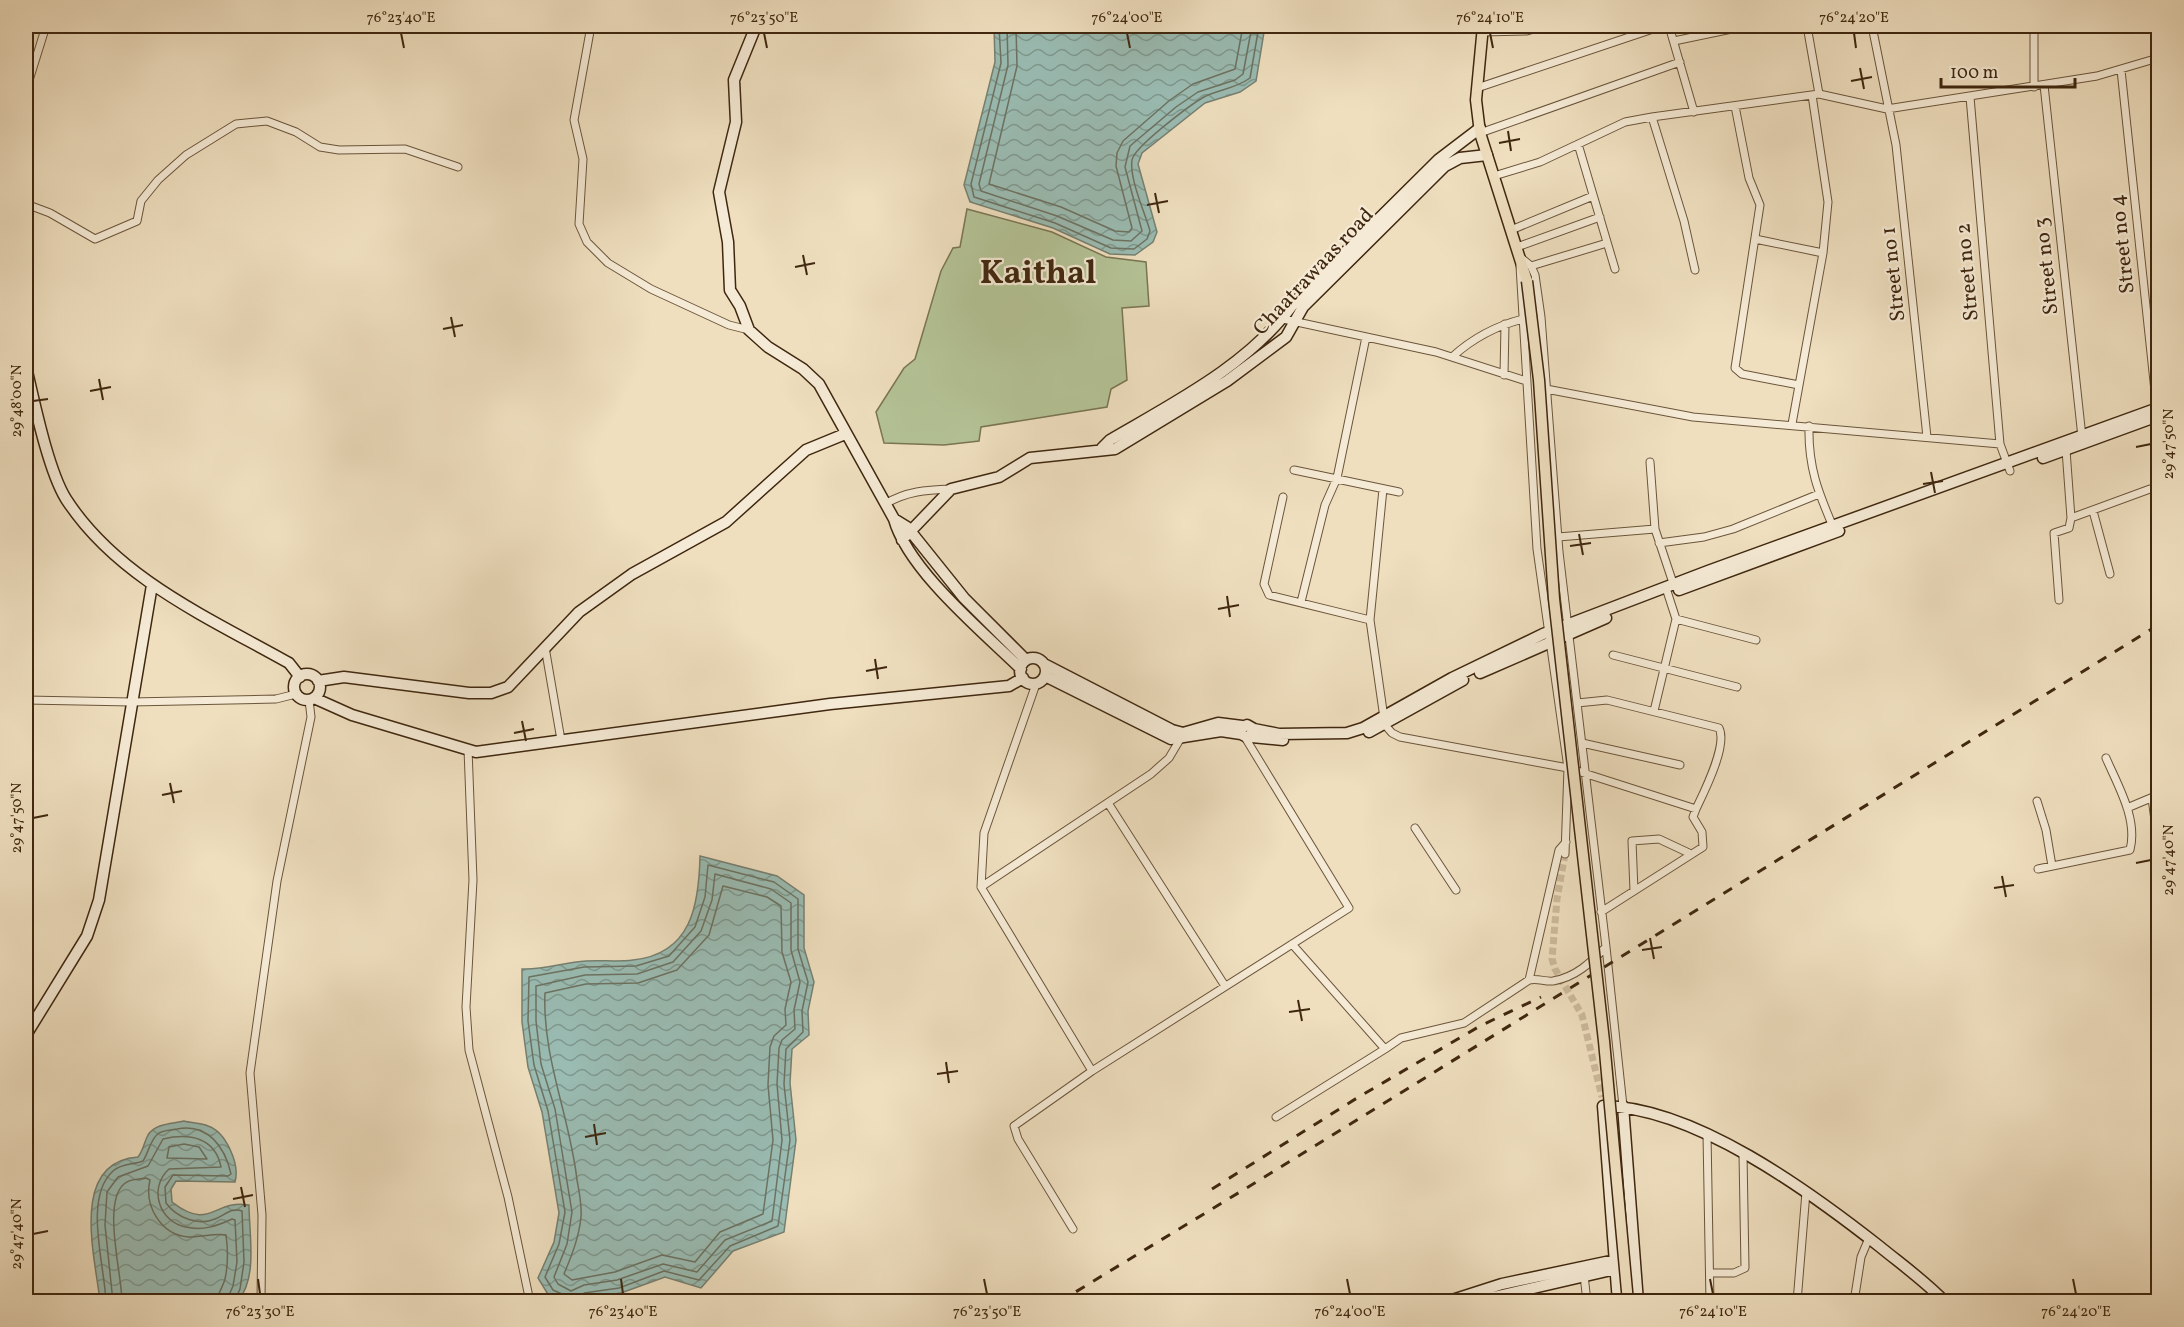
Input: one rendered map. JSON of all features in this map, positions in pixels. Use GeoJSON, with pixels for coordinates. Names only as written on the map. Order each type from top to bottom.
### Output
{"type":"FeatureCollection","features":[{"type":"Feature","properties":{"kind":"main road"},"geometry":{"type":"LineString","coordinates":[[1482,29],[1477,88],[1480,131],[1527,281],[1539,380],[1554,599],[1604,1041],[1628,1302]]}},
{"type":"Feature","properties":{"kind":"street"},"geometry":{"type":"LineString","coordinates":[[26,90],[46,26]]}},
{"type":"Feature","properties":{"kind":"street"},"geometry":{"type":"LineString","coordinates":[[591,26],[574,120],[582,159],[579,224],[587,242],[608,263],[651,289],[729,325],[749,330],[819,384],[845,434],[929,577],[1036,684]]}},
{"type":"Feature","properties":{"kind":"street"},"geometry":{"type":"LineString","coordinates":[[749,330],[740,306],[729,290],[728,242],[719,192],[736,122],[734,80],[756,26]]}},
{"type":"Feature","properties":{"kind":"street"},"geometry":{"type":"LineString","coordinates":[[1482,29],[1527,31],[1544,26]]}},
{"type":"Feature","properties":{"kind":"street"},"geometry":{"type":"LineString","coordinates":[[1477,88],[1662,26]]}},
{"type":"Feature","properties":{"kind":"street"},"geometry":{"type":"LineString","coordinates":[[1669,26],[1694,112]]}},
{"type":"Feature","properties":{"kind":"street"},"geometry":{"type":"LineString","coordinates":[[1674,41],[1746,26]]}},
{"type":"Feature","properties":{"kind":"street"},"geometry":{"type":"LineString","coordinates":[[1792,424],[1823,253],[1828,202],[1807,26]]}},
{"type":"Feature","properties":{"kind":"street","name":"Street no 1"},"geometry":{"type":"LineString","coordinates":[[1872,26],[1896,145],[1903,197],[1927,437]]}},
{"type":"Feature","properties":{"kind":"street"},"geometry":{"type":"LineString","coordinates":[[2034,87],[2034,27],[2042,26]]}},
{"type":"Feature","properties":{"kind":"street"},"geometry":{"type":"LineString","coordinates":[[1494,176],[1540,162],[1625,122],[1652,117],[1816,94],[1887,109],[2034,87],[2121,70],[2158,58]]}},
{"type":"Feature","properties":{"kind":"street"},"geometry":{"type":"LineString","coordinates":[[1102,448],[1110,440],[1212,380],[1278,327],[1318,279],[1438,160],[1480,131],[1680,62]]}},
{"type":"Feature","properties":{"kind":"street","name":"Street no 4"},"geometry":{"type":"LineString","coordinates":[[2121,70],[2158,412]]}},
{"type":"Feature","properties":{"kind":"street","name":"Street no 3"},"geometry":{"type":"LineString","coordinates":[[2044,85],[2083,439]]}},
{"type":"Feature","properties":{"kind":"street","name":"Street no 2"},"geometry":{"type":"LineString","coordinates":[[1970,97],[2001,444],[2009,467]]}},
{"type":"Feature","properties":{"kind":"street"},"geometry":{"type":"LineString","coordinates":[[1735,106],[1749,178],[1760,205],[1735,368],[1742,374],[1799,385]]}},
{"type":"Feature","properties":{"kind":"street"},"geometry":{"type":"LineString","coordinates":[[1652,117],[1684,221],[1695,270]]}},
{"type":"Feature","properties":{"kind":"street"},"geometry":{"type":"LineString","coordinates":[[26,204],[50,213],[95,239],[137,220],[141,201],[186,154],[236,124],[267,121],[296,132],[320,147],[339,150],[405,149],[458,166]]}},
{"type":"Feature","properties":{"kind":"street"},"geometry":{"type":"LineString","coordinates":[[1578,144],[1615,269]]}},
{"type":"Feature","properties":{"kind":"street","name":"Chaatrawaas road"},"geometry":{"type":"LineString","coordinates":[[951,489],[999,477],[1030,458],[1115,448],[1227,381],[1286,337],[1303,307],[1445,165],[1460,158],[1487,155]]}},
{"type":"Feature","properties":{"kind":"street"},"geometry":{"type":"LineString","coordinates":[[1511,230],[1593,196]]}},
{"type":"Feature","properties":{"kind":"street"},"geometry":{"type":"LineString","coordinates":[[1519,252],[1600,217]]}},
{"type":"Feature","properties":{"kind":"street"},"geometry":{"type":"LineString","coordinates":[[1755,239],[1823,253]]}},
{"type":"Feature","properties":{"kind":"street"},"geometry":{"type":"LineString","coordinates":[[1531,266],[1607,243]]}},
{"type":"Feature","properties":{"kind":"street"},"geometry":{"type":"LineString","coordinates":[[1519,252],[1531,266],[1535,275],[1541,317],[1558,537],[1623,1106],[1638,1302]]}},
{"type":"Feature","properties":{"kind":"street"},"geometry":{"type":"LineString","coordinates":[[1519,252],[1537,549],[1568,768],[1565,854]]}},
{"type":"Feature","properties":{"kind":"street"},"geometry":{"type":"LineString","coordinates":[[1283,319],[1452,357],[1526,381]]}},
{"type":"Feature","properties":{"kind":"street"},"geometry":{"type":"LineString","coordinates":[[1452,357],[1465,345],[1505,324],[1523,319]]}},
{"type":"Feature","properties":{"kind":"street"},"geometry":{"type":"LineString","coordinates":[[1504,375],[1505,324]]}},
{"type":"Feature","properties":{"kind":"street"},"geometry":{"type":"LineString","coordinates":[[1301,602],[1325,505],[1337,478],[1366,337]]}},
{"type":"Feature","properties":{"kind":"street"},"geometry":{"type":"LineString","coordinates":[[26,367],[49,456],[65,497],[98,538],[152,585],[289,663],[300,677]]}},
{"type":"Feature","properties":{"kind":"street"},"geometry":{"type":"LineString","coordinates":[[1546,389],[1693,417],[2001,444]]}},
{"type":"Feature","properties":{"kind":"street"},"geometry":{"type":"LineString","coordinates":[[1045,676],[1171,739],[1218,723],[1247,733],[1347,733],[1385,720],[1550,636],[1834,529],[2158,412]]}},
{"type":"Feature","properties":{"kind":"street"},"geometry":{"type":"LineString","coordinates":[[1809,426],[1809,454],[1820,494],[1834,529]]}},
{"type":"Feature","properties":{"kind":"street"},"geometry":{"type":"LineString","coordinates":[[318,681],[344,677],[469,693],[491,693],[508,687],[579,612],[632,574],[726,522],[806,450],[845,434]]}},
{"type":"Feature","properties":{"kind":"street"},"geometry":{"type":"LineString","coordinates":[[2009,467],[2066,450],[2083,439]]}},
{"type":"Feature","properties":{"kind":"street"},"geometry":{"type":"LineString","coordinates":[[2060,600],[2054,532],[2069,528],[2071,518],[2066,450]]}},
{"type":"Feature","properties":{"kind":"street"},"geometry":{"type":"LineString","coordinates":[[1650,462],[1655,529],[1676,619],[1654,711]]}},
{"type":"Feature","properties":{"kind":"street"},"geometry":{"type":"LineString","coordinates":[[1294,470],[1400,492]]}},
{"type":"Feature","properties":{"kind":"street"},"geometry":{"type":"LineString","coordinates":[[885,504],[901,495],[920,490],[951,489]]}},
{"type":"Feature","properties":{"kind":"street"},"geometry":{"type":"LineString","coordinates":[[907,536],[951,489]]}},
{"type":"Feature","properties":{"kind":"street"},"geometry":{"type":"LineString","coordinates":[[1383,489],[1370,620],[1385,720],[1392,733],[1400,738],[1568,768],[1696,809]]}},
{"type":"Feature","properties":{"kind":"street"},"geometry":{"type":"LineString","coordinates":[[2071,518],[2142,492],[2158,489]]}},
{"type":"Feature","properties":{"kind":"street"},"geometry":{"type":"LineString","coordinates":[[1659,543],[1704,537],[1733,529],[1820,494]]}},
{"type":"Feature","properties":{"kind":"street"},"geometry":{"type":"LineString","coordinates":[[1283,497],[1264,589],[1269,595],[1370,620]]}},
{"type":"Feature","properties":{"kind":"street"},"geometry":{"type":"LineString","coordinates":[[2093,511],[2110,574]]}},
{"type":"Feature","properties":{"kind":"street"},"geometry":{"type":"LineString","coordinates":[[1558,537],[1655,529]]}},
{"type":"Feature","properties":{"kind":"street"},"geometry":{"type":"LineString","coordinates":[[26,1035],[87,936],[99,900],[152,585]]}},
{"type":"Feature","properties":{"kind":"street"},"geometry":{"type":"LineString","coordinates":[[1676,619],[1756,640]]}},
{"type":"Feature","properties":{"kind":"street"},"geometry":{"type":"LineString","coordinates":[[545,647],[561,740]]}},
{"type":"Feature","properties":{"kind":"street"},"geometry":{"type":"LineString","coordinates":[[1613,655],[1737,687]]}},
{"type":"Feature","properties":{"kind":"street"},"geometry":{"type":"LineString","coordinates":[[26,700],[131,702],[276,699],[296,694],[352,715],[476,752],[830,704],[1009,686],[1036,658],[1181,736]]}},
{"type":"Feature","properties":{"kind":"street"},"geometry":{"type":"LineString","coordinates":[[1044,664],[1045,676]]}},
{"type":"Feature","properties":{"kind":"street"},"geometry":{"type":"LineString","coordinates":[[261,1302],[262,1215],[250,1073],[277,881],[311,717],[312,699],[320,690],[318,681],[310,675],[300,677],[294,685],[296,694]]}},
{"type":"Feature","properties":{"kind":"street"},"geometry":{"type":"LineString","coordinates":[[1045,676],[1036,684],[984,833],[981,887],[1092,1071]]}},
{"type":"Feature","properties":{"kind":"street"},"geometry":{"type":"LineString","coordinates":[[1577,703],[1607,700],[1715,725],[1720,731],[1715,763],[1693,817],[1705,842],[1700,849],[1601,912]]}},
{"type":"Feature","properties":{"kind":"street"},"geometry":{"type":"LineString","coordinates":[[1073,1229],[1018,1139],[1014,1126],[1092,1071],[1349,908],[1247,733]]}},
{"type":"Feature","properties":{"kind":"street"},"geometry":{"type":"LineString","coordinates":[[981,887],[1151,774],[1169,758],[1181,736]]}},
{"type":"Feature","properties":{"kind":"street"},"geometry":{"type":"LineString","coordinates":[[1582,743],[1680,765]]}},
{"type":"Feature","properties":{"kind":"street"},"geometry":{"type":"LineString","coordinates":[[468,749],[473,880],[466,1007],[469,1050],[508,1197],[531,1300]]}},
{"type":"Feature","properties":{"kind":"street"},"geometry":{"type":"LineString","coordinates":[[2038,869],[2130,850],[2132,838],[2127,808],[2106,758]]}},
{"type":"Feature","properties":{"kind":"street"},"geometry":{"type":"LineString","coordinates":[[2127,808],[2155,797],[2158,843]]}},
{"type":"Feature","properties":{"kind":"street"},"geometry":{"type":"LineString","coordinates":[[2037,801],[2046,830],[2052,866]]}},
{"type":"Feature","properties":{"kind":"street"},"geometry":{"type":"LineString","coordinates":[[1108,803],[1225,986]]}},
{"type":"Feature","properties":{"kind":"street"},"geometry":{"type":"LineString","coordinates":[[1415,828],[1456,890]]}},
{"type":"Feature","properties":{"kind":"street"},"geometry":{"type":"LineString","coordinates":[[1634,891],[1632,842],[1659,839],[1691,854]]}},
{"type":"Feature","properties":{"kind":"street"},"geometry":{"type":"LineString","coordinates":[[1529,980],[1559,850],[1566,842]]}},
{"type":"Feature","properties":{"kind":"street"},"geometry":{"type":"LineString","coordinates":[[1292,944],[1385,1049]]}},
{"type":"Feature","properties":{"kind":"street"},"geometry":{"type":"LineString","coordinates":[[1276,1117],[1401,1038],[1464,1023],[1529,980],[1536,978],[1549,982],[1567,977],[1587,966],[1606,947]]}},
{"type":"Feature","properties":{"kind":"street"},"geometry":{"type":"LineString","coordinates":[[1618,1302],[1603,1102],[1644,1110],[1707,1134],[1743,1154],[1806,1192],[1869,1238],[1945,1302]]}},
{"type":"Feature","properties":{"kind":"street"},"geometry":{"type":"LineString","coordinates":[[1707,1134],[1710,1302]]}},
{"type":"Feature","properties":{"kind":"street"},"geometry":{"type":"LineString","coordinates":[[1710,1273],[1734,1273],[1744,1268],[1743,1154]]}},
{"type":"Feature","properties":{"kind":"street"},"geometry":{"type":"LineString","coordinates":[[1797,1302],[1806,1192]]}},
{"type":"Feature","properties":{"kind":"street"},"geometry":{"type":"LineString","coordinates":[[1854,1302],[1861,1257],[1869,1238]]}},
{"type":"Feature","properties":{"kind":"street"},"geometry":{"type":"LineString","coordinates":[[1446,1302],[1502,1284],[1635,1261]]}},
{"type":"Feature","properties":{"kind":"street"},"geometry":{"type":"LineString","coordinates":[[1472,1302],[1584,1271]]}},
{"type":"Feature","properties":{"kind":"street"},"geometry":{"type":"LineString","coordinates":[[1584,1271],[1587,1302]]}},
{"type":"Feature","properties":{"kind":"green space"},"geometry":{"type":"Polygon","coordinates":[[[967,209],[1052,232],[1106,257],[1146,262],[1149,306],[1122,308],[1127,380],[1111,389],[1107,407],[981,427],[979,441],[944,445],[884,443],[876,412],[904,368],[915,359],[941,271],[953,248],[960,247],[967,209]]]}},
{"type":"Feature","properties":{"kind":"water"},"geometry":{"type":"Polygon","coordinates":[[[994,26],[1265,26],[1256,81],[1240,92],[1205,103],[1142,153],[1138,164],[1157,232],[1153,242],[1135,255],[1110,254],[1053,228],[970,202],[964,185],[995,62],[994,26]]]}},
{"type":"Feature","properties":{"kind":"water"},"geometry":{"type":"Polygon","coordinates":[[[700,856],[777,876],[804,895],[804,948],[814,982],[808,1011],[809,1035],[792,1049],[790,1083],[796,1140],[784,1232],[733,1251],[701,1288],[665,1277],[621,1293],[568,1301],[549,1296],[538,1278],[554,1242],[559,1213],[542,1112],[528,1067],[522,1022],[522,969],[586,961],[633,960],[653,956],[668,948],[680,937],[694,908],[700,856]]]}},
{"type":"Feature","properties":{"kind":"water"},"geometry":{"type":"Polygon","coordinates":[[[184,1121],[208,1126],[221,1135],[233,1158],[235,1182],[176,1181],[171,1189],[172,1202],[185,1210],[204,1215],[227,1206],[249,1205],[251,1255],[248,1280],[244,1291],[238,1301],[100,1301],[91,1214],[94,1193],[102,1175],[116,1163],[138,1157],[148,1135],[155,1128],[184,1121]]]}},
{"type":"Feature","properties":{"kind":"tunnel"},"geometry":{"type":"LineString","coordinates":[[1565,854],[1557,899],[1552,959],[1555,969],[1582,1015],[1602,1097]]}},
{"type":"Feature","properties":{"kind":"railway"},"geometry":{"type":"LineString","coordinates":[[1059,1302],[2158,625]]}},
{"type":"Feature","properties":{"kind":"railway"},"geometry":{"type":"LineString","coordinates":[[1212,1189],[1357,1098],[1480,1026],[1541,997]]}},
{"type":"Feature","properties":{"kind":"district","name":"Kaithal"},"geometry":{"type":"Point","coordinates":[1038,275]}}]}
